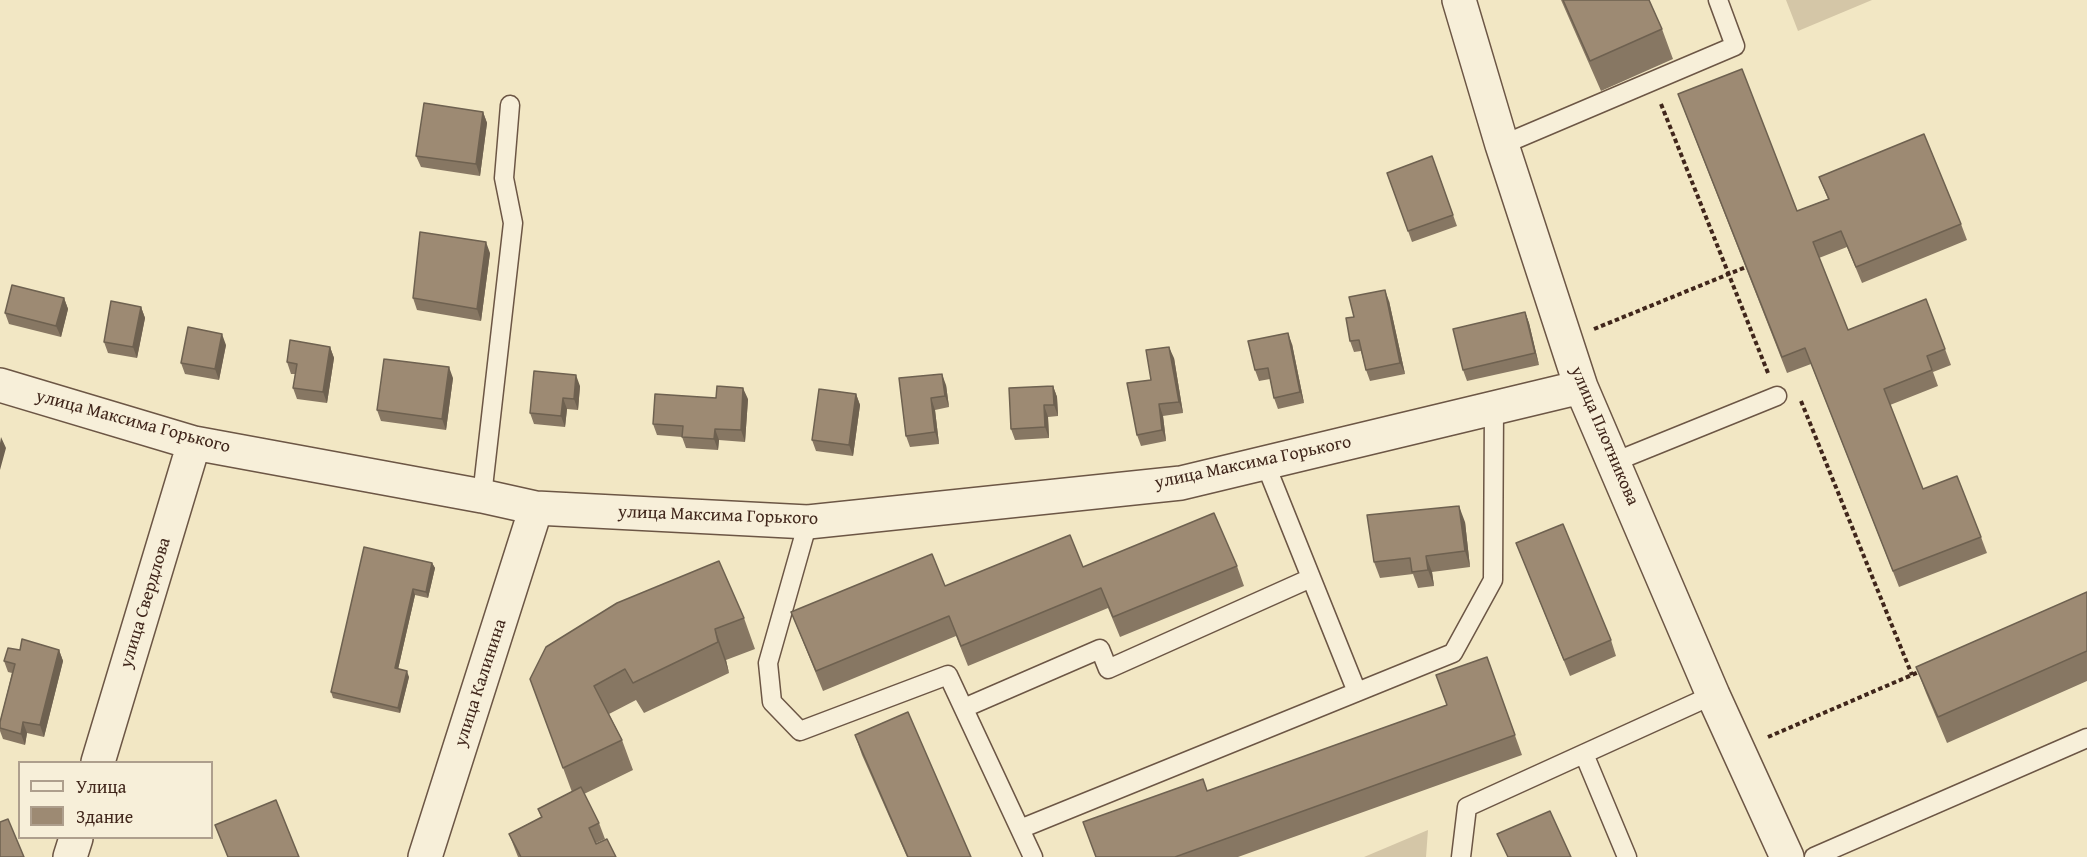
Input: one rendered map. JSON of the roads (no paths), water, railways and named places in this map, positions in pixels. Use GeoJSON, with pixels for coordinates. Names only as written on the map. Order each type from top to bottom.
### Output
{"type":"FeatureCollection","features":[{"type":"Feature","properties":{"kind":"street","name":"улица Плотникова"},"geometry":{"type":"LineString","coordinates":[[1459,0],[1502,145],[1581,387],[1713,695],[1787,857]]}},
{"type":"Feature","properties":{"kind":"street","name":"улица Максима Горького"},"geometry":{"type":"LineString","coordinates":[[0,385],[194,443],[483,496],[536,508],[808,522],[1181,483],[1581,387]]}},
{"type":"Feature","properties":{"kind":"street","name":"улица Свердлова"},"geometry":{"type":"LineString","coordinates":[[98,761],[194,443]]}},
{"type":"Feature","properties":{"kind":"street","name":"улица Калинина"},"geometry":{"type":"LineString","coordinates":[[425,857],[536,508]]}},
{"type":"Feature","properties":{"kind":"street"},"geometry":{"type":"LineString","coordinates":[[70,857],[75,839]]}},
{"type":"Feature","properties":{"kind":"lane"},"geometry":{"type":"LineString","coordinates":[[1502,145],[1735,46],[1718,0]]}},
{"type":"Feature","properties":{"kind":"lane"},"geometry":{"type":"LineString","coordinates":[[483,496],[513,223],[504,178],[510,105]]}},
{"type":"Feature","properties":{"kind":"lane"},"geometry":{"type":"LineString","coordinates":[[1614,462],[1777,396]]}},
{"type":"Feature","properties":{"kind":"lane"},"geometry":{"type":"LineString","coordinates":[[1020,829],[1453,652],[1493,580],[1494,408]]}},
{"type":"Feature","properties":{"kind":"lane"},"geometry":{"type":"LineString","coordinates":[[1265,463],[1357,692]]}},
{"type":"Feature","properties":{"kind":"lane"},"geometry":{"type":"LineString","coordinates":[[808,522],[768,663],[772,702],[800,731],[948,675],[1033,857]]}},
{"type":"Feature","properties":{"kind":"lane"},"geometry":{"type":"LineString","coordinates":[[964,708],[1100,649],[1108,669],[1311,578]]}},
{"type":"Feature","properties":{"kind":"lane"},"geometry":{"type":"LineString","coordinates":[[1461,857],[1467,807],[1713,695]]}},
{"type":"Feature","properties":{"kind":"lane"},"geometry":{"type":"LineString","coordinates":[[1814,857],[2087,738]]}},
{"type":"Feature","properties":{"kind":"lane"},"geometry":{"type":"LineString","coordinates":[[1584,754],[1627,857]]}}]}
